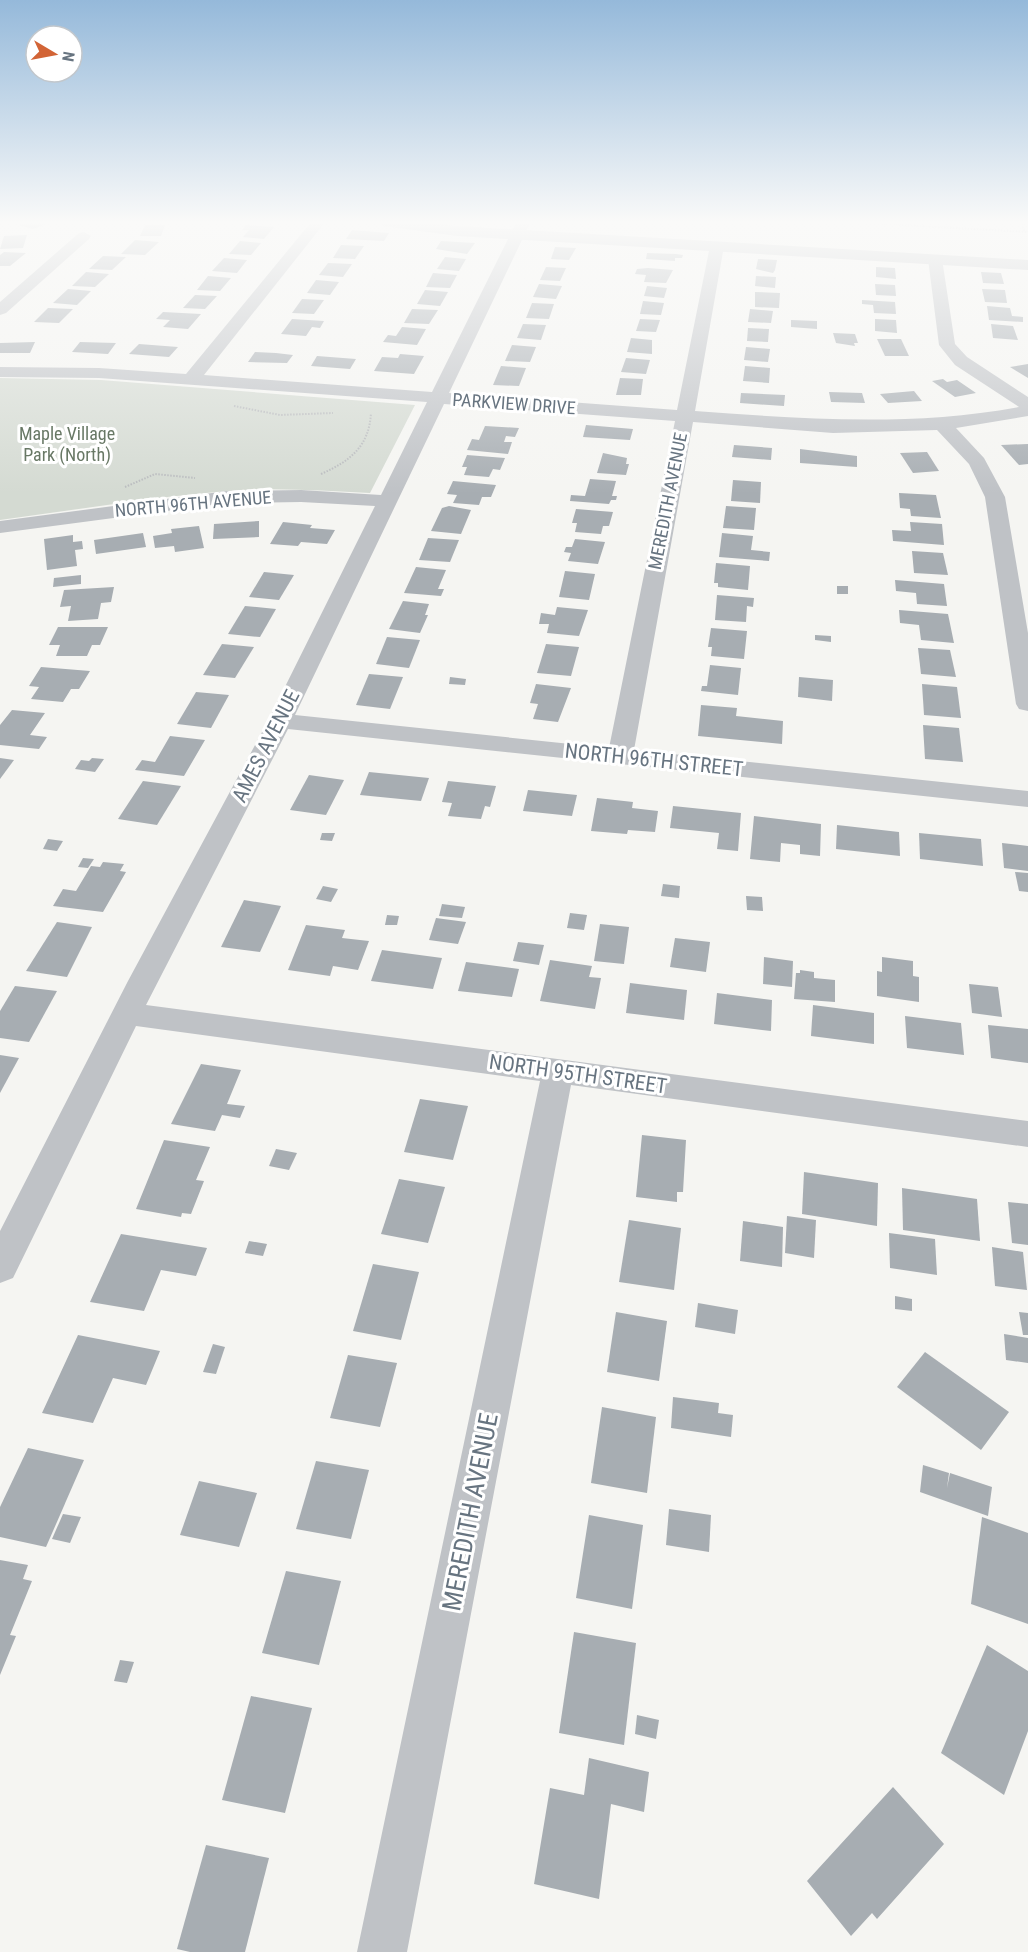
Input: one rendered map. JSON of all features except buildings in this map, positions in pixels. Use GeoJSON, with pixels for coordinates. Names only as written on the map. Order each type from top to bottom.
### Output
{"type":"FeatureCollection","features":[{"type":"Feature","properties":{"kind":"street"},"geometry":{"type":"LineString","coordinates":[[190,381],[246,312]]}},
{"type":"Feature","properties":{"kind":"street","name":"AMES AVENUE"},"geometry":{"type":"LineString","coordinates":[[0,1267],[280,722],[479,312]]}},
{"type":"Feature","properties":{"kind":"street","name":"MEREDITH AVENUE"},"geometry":{"type":"LineString","coordinates":[[620,757],[704,312]]}},
{"type":"Feature","properties":{"kind":"street"},"geometry":{"type":"LineString","coordinates":[[942,312],[947,345],[961,361],[1028,405]]}},
{"type":"Feature","properties":{"kind":"street","name":"PARKVIEW DRIVE"},"geometry":{"type":"LineString","coordinates":[[0,372],[66,372],[844,428],[943,425],[1028,411]]}},
{"type":"Feature","properties":{"kind":"street"},"geometry":{"type":"LineString","coordinates":[[943,425],[977,462],[995,497],[1028,704]]}},
{"type":"Feature","properties":{"kind":"street","name":"NORTH 96TH AVENUE"},"geometry":{"type":"LineString","coordinates":[[0,527],[227,497],[301,496],[386,501]]}},
{"type":"Feature","properties":{"kind":"street","name":"NORTH 96TH STREET"},"geometry":{"type":"LineString","coordinates":[[280,722],[1028,799]]}},
{"type":"Feature","properties":{"kind":"street","name":"NORTH 95TH STREET"},"geometry":{"type":"LineString","coordinates":[[128,1014],[1028,1134]]}},
{"type":"Feature","properties":{"kind":"street","name":"MEREDITH AVENUE"},"geometry":{"type":"LineString","coordinates":[[382,1952],[558,1072]]}},
{"type":"Feature","properties":{"kind":"path"},"geometry":{"type":"LineString","coordinates":[[319,475],[361,450],[372,429],[371,413]]}},
{"type":"Feature","properties":{"kind":"path"},"geometry":{"type":"LineString","coordinates":[[121,491],[130,483],[155,474],[181,474],[201,480]]}},
{"type":"Feature","properties":{"kind":"green space","name":"Maple Village Park (North)"},"geometry":{"type":"Polygon","coordinates":[[[0,378],[101,380],[415,405],[370,493],[282,489],[228,491],[142,500],[0,520],[0,378]]]}}]}
